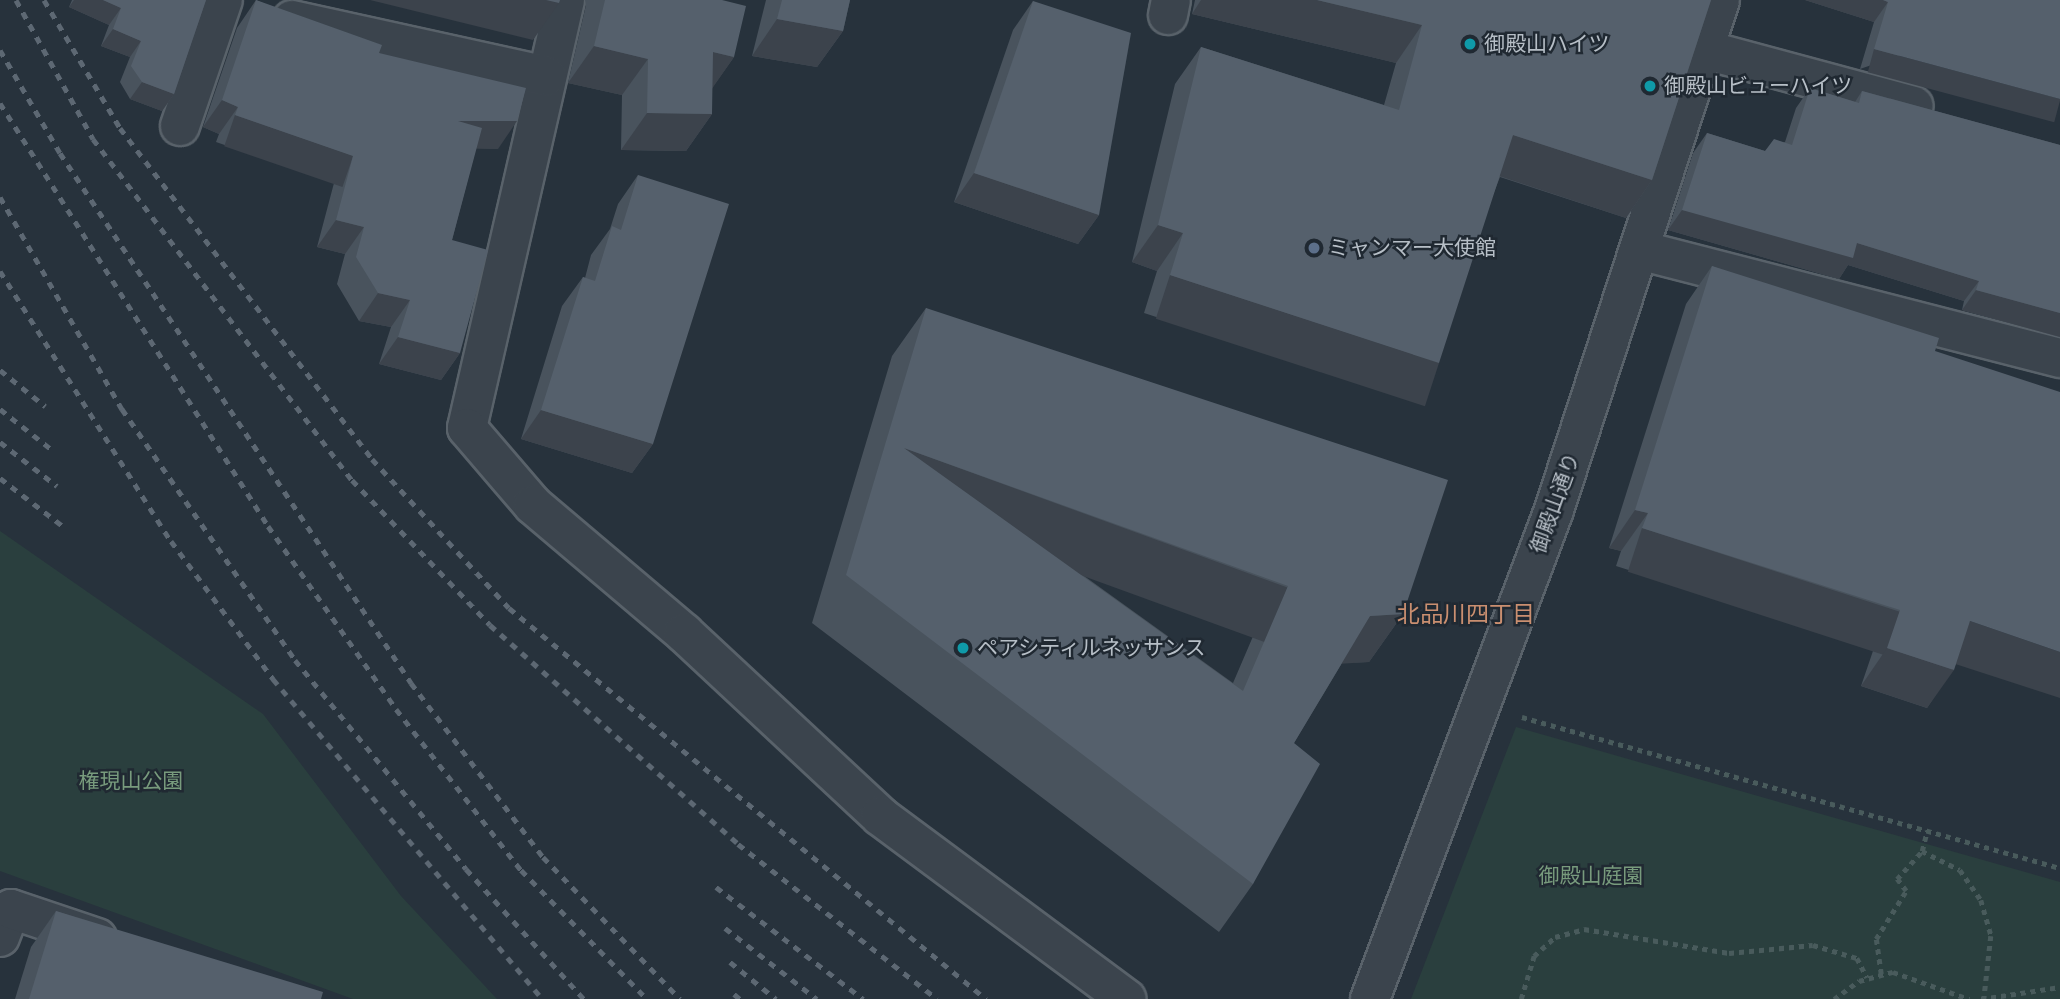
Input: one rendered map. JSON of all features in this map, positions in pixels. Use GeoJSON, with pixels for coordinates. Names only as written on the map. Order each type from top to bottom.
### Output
{"type":"FeatureCollection","features":[{"type":"Feature","properties":{"kind":"street"},"geometry":{"type":"LineString","coordinates":[[180,126],[223,0]]}},
{"type":"Feature","properties":{"kind":"street"},"geometry":{"type":"LineString","coordinates":[[565,0],[467,428],[533,505],[684,633],[880,816],[1126,999]]}},
{"type":"Feature","properties":{"kind":"street","name":"御殿山通り"},"geometry":{"type":"LineString","coordinates":[[1370,999],[1643,251],[1720,0]]}},
{"type":"Feature","properties":{"kind":"street"},"geometry":{"type":"LineString","coordinates":[[286,19],[547,76]]}},
{"type":"Feature","properties":{"kind":"street"},"geometry":{"type":"LineString","coordinates":[[1706,50],[1955,118]]}},
{"type":"Feature","properties":{"kind":"street"},"geometry":{"type":"LineString","coordinates":[[1643,251],[2060,358]]}},
{"type":"Feature","properties":{"kind":"street"},"geometry":{"type":"LineString","coordinates":[[0,937],[11,909],[130,950]]}},
{"type":"Feature","properties":{"kind":"path"},"geometry":{"type":"LineString","coordinates":[[1518,716],[2060,868]]}},
{"type":"Feature","properties":{"kind":"path"},"geometry":{"type":"LineString","coordinates":[[1881,974],[1876,939],[1906,891],[1897,880],[1922,851],[1927,831]]}},
{"type":"Feature","properties":{"kind":"path"},"geometry":{"type":"LineString","coordinates":[[1922,851],[1960,870],[1982,900],[1991,936],[1982,999],[2060,987]]}},
{"type":"Feature","properties":{"kind":"path"},"geometry":{"type":"LineString","coordinates":[[1521,999],[1527,969],[1545,944],[1584,929],[1729,953],[1813,945],[1857,958],[1867,978]]}},
{"type":"Feature","properties":{"kind":"path"},"geometry":{"type":"LineString","coordinates":[[1834,999],[1867,978],[1904,972],[1969,999]]}},
{"type":"Feature","properties":{"kind":"green space","name":"権現山公園"},"geometry":{"type":"Polygon","coordinates":[[[0,531],[263,714],[401,896],[497,999],[353,999],[0,871],[0,531]]]}},
{"type":"Feature","properties":{"kind":"green space","name":"御殿山庭園"},"geometry":{"type":"Polygon","coordinates":[[[1516,727],[2060,882],[2060,999],[1411,999],[1516,727]]]}},
{"type":"Feature","properties":{"kind":"building"},"geometry":{"type":"Polygon","coordinates":[[[103,0],[206,0],[174,94],[142,82],[131,66],[141,41],[113,29],[121,8],[103,0]]]}},
{"type":"Feature","properties":{"kind":"building"},"geometry":{"type":"Polygon","coordinates":[[[256,0],[382,45],[379,53],[526,88],[517,121],[458,121],[482,128],[452,240],[488,250],[460,353],[398,337],[410,300],[378,293],[356,257],[364,227],[336,220],[353,156],[235,115],[238,107],[222,100],[256,0]]]}},
{"type":"Feature","properties":{"kind":"building"},"geometry":{"type":"Polygon","coordinates":[[[605,0],[722,0],[746,6],[734,57],[713,52],[712,114],[647,113],[648,59],[594,46],[605,0]]]}},
{"type":"Feature","properties":{"kind":"building"},"geometry":{"type":"Polygon","coordinates":[[[782,0],[850,0],[843,31],[777,19],[782,0]]]}},
{"type":"Feature","properties":{"kind":"building"},"geometry":{"type":"Polygon","coordinates":[[[1317,0],[1711,0],[1652,180],[1513,135],[1439,363],[1170,275],[1183,233],[1158,225],[1201,47],[1399,110],[1422,25],[1317,0]]]}},
{"type":"Feature","properties":{"kind":"building"},"geometry":{"type":"Polygon","coordinates":[[[1883,0],[2060,0],[2060,99],[1874,49],[1888,2],[1883,0]]]}},
{"type":"Feature","properties":{"kind":"building"},"geometry":{"type":"Polygon","coordinates":[[[1033,1],[1131,33],[1099,215],[974,173],[1033,1]]]}},
{"type":"Feature","properties":{"kind":"building"},"geometry":{"type":"Polygon","coordinates":[[[1810,88],[1859,103],[1862,91],[2060,145],[2060,313],[1976,290],[1979,281],[1857,243],[1853,258],[1682,210],[1707,133],[1765,151],[1774,139],[1792,145],[1810,88]]]}},
{"type":"Feature","properties":{"kind":"building"},"geometry":{"type":"Polygon","coordinates":[[[638,175],[729,204],[653,444],[541,410],[583,277],[595,281],[612,226],[621,230],[638,175]]]}},
{"type":"Feature","properties":{"kind":"building"},"geometry":{"type":"Polygon","coordinates":[[[1712,266],[1939,338],[1935,351],[2060,392],[2060,652],[1970,621],[1954,670],[1887,648],[1900,610],[1642,528],[1648,513],[1635,510],[1712,266]]]}},
{"type":"Feature","properties":{"kind":"building","name":"ペアシティルネッサンス"},"geometry":{"type":"Polygon","coordinates":[[[926,308],[1448,480],[1403,614],[1370,616],[1294,743],[1320,764],[1253,884],[846,575],[926,308]],[[904,448],[1243,691],[1288,586],[904,448]]]}},
{"type":"Feature","properties":{"kind":"building"},"geometry":{"type":"Polygon","coordinates":[[[56,911],[323,992],[321,999],[29,999],[56,911]]]}},
{"type":"Feature","properties":{"kind":"railway"},"geometry":{"type":"LineString","coordinates":[[16,0],[93,139],[352,480],[490,625],[738,844],[937,999]]}},
{"type":"Feature","properties":{"kind":"railway"},"geometry":{"type":"LineString","coordinates":[[44,0],[120,128],[372,459],[509,608],[986,999]]}},
{"type":"Feature","properties":{"kind":"railway"},"geometry":{"type":"LineString","coordinates":[[0,50],[60,153],[411,683],[543,857],[680,999]]}},
{"type":"Feature","properties":{"kind":"railway"},"geometry":{"type":"LineString","coordinates":[[0,103],[268,526],[396,709],[521,870],[647,999]]}},
{"type":"Feature","properties":{"kind":"railway"},"geometry":{"type":"LineString","coordinates":[[0,197],[122,409],[295,660],[466,869],[584,999]]}},
{"type":"Feature","properties":{"kind":"railway"},"geometry":{"type":"LineString","coordinates":[[0,271],[171,541],[273,679],[542,999]]}},
{"type":"Feature","properties":{"kind":"railway"},"geometry":{"type":"LineString","coordinates":[[0,370],[45,406]]}},
{"type":"Feature","properties":{"kind":"railway"},"geometry":{"type":"LineString","coordinates":[[0,409],[51,449]]}},
{"type":"Feature","properties":{"kind":"railway"},"geometry":{"type":"LineString","coordinates":[[0,442],[57,486]]}},
{"type":"Feature","properties":{"kind":"railway"},"geometry":{"type":"LineString","coordinates":[[0,478],[64,527]]}},
{"type":"Feature","properties":{"kind":"railway"},"geometry":{"type":"LineString","coordinates":[[716,887],[863,999]]}},
{"type":"Feature","properties":{"kind":"railway"},"geometry":{"type":"LineString","coordinates":[[725,928],[817,999]]}},
{"type":"Feature","properties":{"kind":"railway"},"geometry":{"type":"LineString","coordinates":[[730,962],[776,999]]}},
{"type":"Feature","properties":{"kind":"railway"},"geometry":{"type":"LineString","coordinates":[[734,994],[740,999]]}},
{"type":"Feature","properties":{"kind":"place","name":"御殿山ハイツ"},"geometry":{"type":"Point","coordinates":[1470,44]}},
{"type":"Feature","properties":{"kind":"place","name":"御殿山ビューハイツ"},"geometry":{"type":"Point","coordinates":[1650,86]}},
{"type":"Feature","properties":{"kind":"place","name":"ミャンマー大使館"},"geometry":{"type":"Point","coordinates":[1314,248]}},
{"type":"Feature","properties":{"kind":"place","name":"ペアシティルネッサンス"},"geometry":{"type":"Point","coordinates":[963,648]}},
{"type":"Feature","properties":{"kind":"district","name":"北品川四丁目"},"geometry":{"type":"Point","coordinates":[1466,614]}}]}
